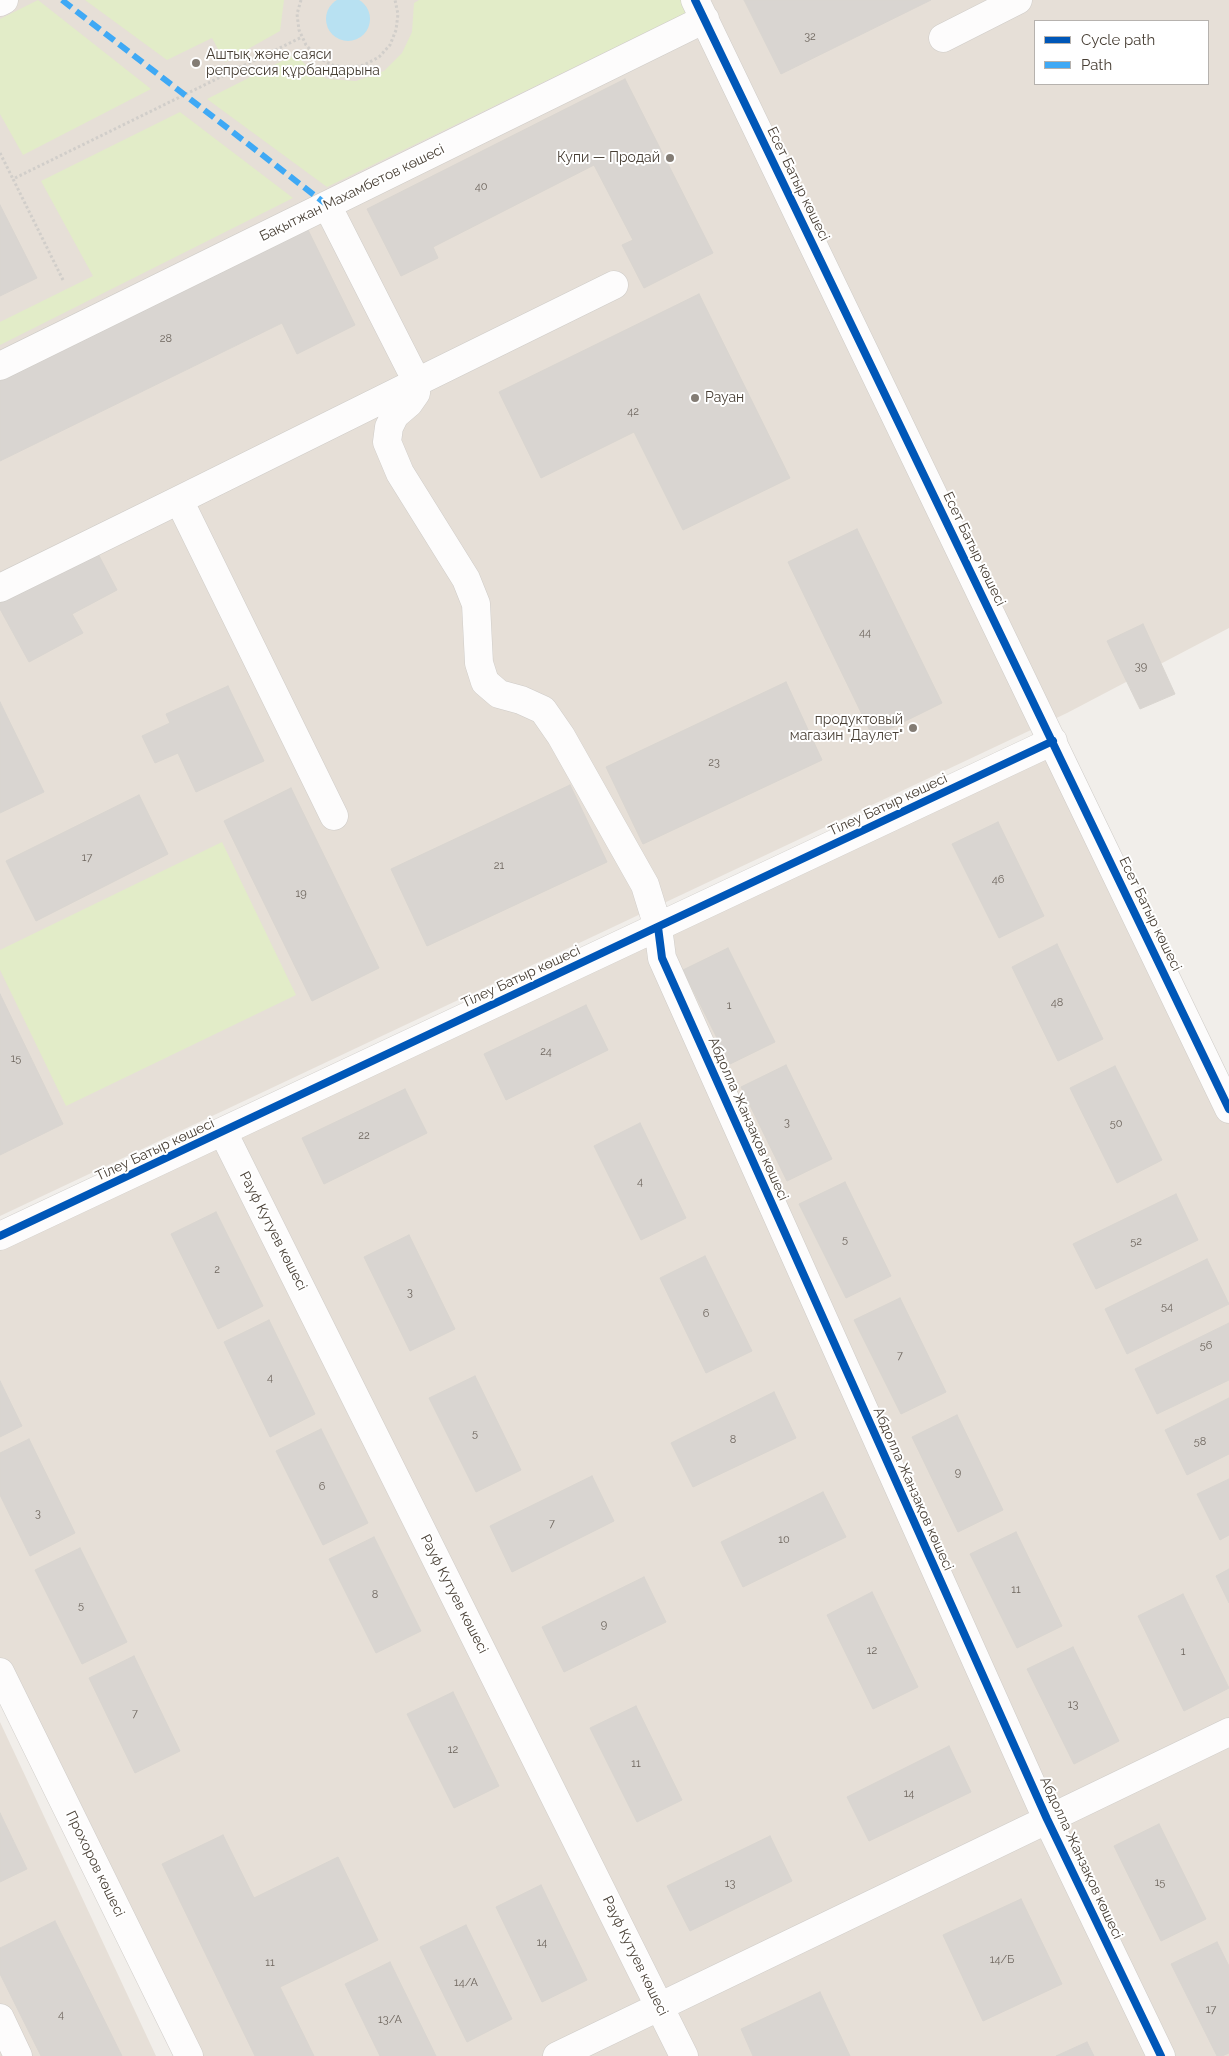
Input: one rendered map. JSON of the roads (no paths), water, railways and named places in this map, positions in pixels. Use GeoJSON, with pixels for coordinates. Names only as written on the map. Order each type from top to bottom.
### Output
{"type":"FeatureCollection","features":[{"type":"Feature","properties":{"kind":"street"},"geometry":{"type":"LineString","coordinates":[[0,2],[4,0]]}},
{"type":"Feature","properties":{"kind":"street"},"geometry":{"type":"LineString","coordinates":[[942,38],[1018,0]]}},
{"type":"Feature","properties":{"kind":"street","name":"Бақытжан Махамбетов көшесі"},"geometry":{"type":"LineString","coordinates":[[0,366],[327,205],[700,10]]}},
{"type":"Feature","properties":{"kind":"street","name":"Есет Батыр көшесі"},"geometry":{"type":"LineString","coordinates":[[700,10],[1229,1109]]}},
{"type":"Feature","properties":{"kind":"street"},"geometry":{"type":"LineString","coordinates":[[327,205],[417,382]]}},
{"type":"Feature","properties":{"kind":"street"},"geometry":{"type":"LineString","coordinates":[[0,588],[614,285]]}},
{"type":"Feature","properties":{"kind":"street","name":"Абдолла Жанзақов көшесі"},"geometry":{"type":"LineString","coordinates":[[417,382],[416,393],[409,403],[395,415],[389,427],[387,442],[400,473],[470,588],[476,604],[479,664],[485,682],[499,694],[521,700],[543,710],[645,885],[658,927],[662,958],[1047,1819],[1161,2056]]}},
{"type":"Feature","properties":{"kind":"street"},"geometry":{"type":"LineString","coordinates":[[179,500],[334,816]]}},
{"type":"Feature","properties":{"kind":"street","name":"Тілеу Батыр көшесі"},"geometry":{"type":"LineString","coordinates":[[0,1236],[1053,741]]}},
{"type":"Feature","properties":{"kind":"street","name":"Рауф Кутуев көшесі"},"geometry":{"type":"LineString","coordinates":[[223,1132],[684,2056]]}},
{"type":"Feature","properties":{"kind":"street","name":"Прохоров көшесі"},"geometry":{"type":"LineString","coordinates":[[0,1672],[189,2056]]}},
{"type":"Feature","properties":{"kind":"street"},"geometry":{"type":"LineString","coordinates":[[557,2056],[1229,1732]]}},
{"type":"Feature","properties":{"kind":"water"},"geometry":{"type":"Polygon","coordinates":[[[340,-1],[356,-1],[360,1],[366,7],[370,19],[366,31],[360,37],[348,41],[336,37],[330,31],[326,19],[330,7],[340,-1]]]}},
{"type":"Feature","properties":{"kind":"place","name":"Аштық және саяси репрессия құрбандарына"},"geometry":{"type":"Point","coordinates":[196,63]}},
{"type":"Feature","properties":{"kind":"place","name":"Купи — Продай"},"geometry":{"type":"Point","coordinates":[670,158]}},
{"type":"Feature","properties":{"kind":"place","name":"Рауан"},"geometry":{"type":"Point","coordinates":[695,398]}},
{"type":"Feature","properties":{"kind":"place","name":"продуктовый магазин \"Даулет\""},"geometry":{"type":"Point","coordinates":[913,728]}}]}
